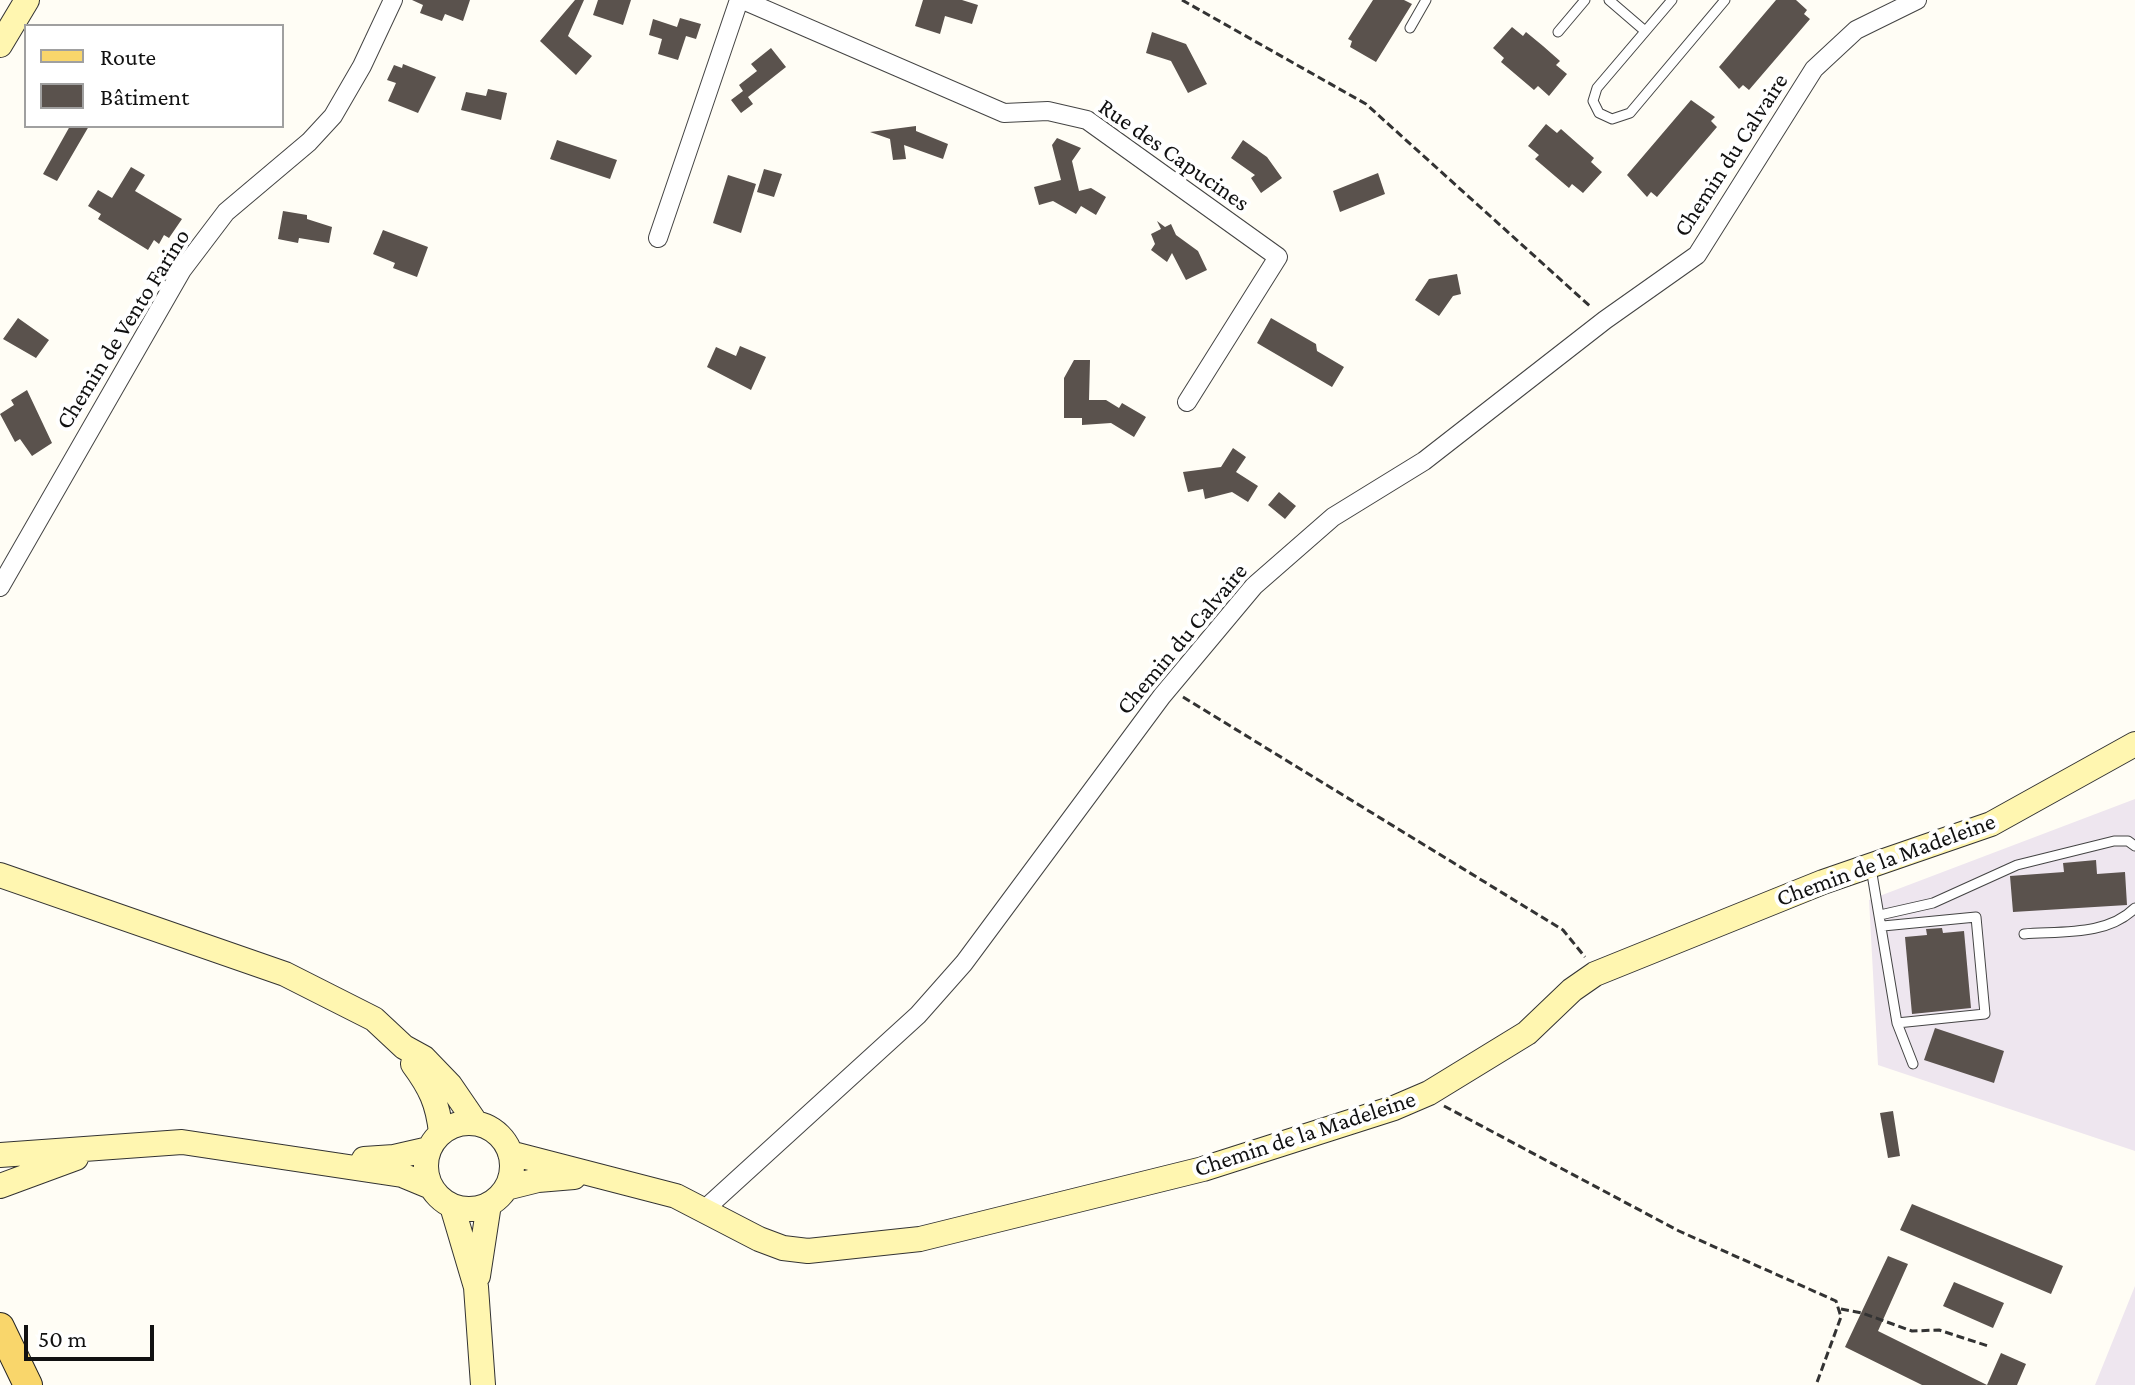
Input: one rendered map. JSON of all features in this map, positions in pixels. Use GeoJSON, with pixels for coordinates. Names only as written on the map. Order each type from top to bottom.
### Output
{"type":"FeatureCollection","features":[{"type":"Feature","properties":{"kind":"main road"},"geometry":{"type":"LineString","coordinates":[[0,1327],[25,1385]]}},
{"type":"Feature","properties":{"kind":"main road"},"geometry":{"type":"LineString","coordinates":[[0,1352],[25,1385]]}},
{"type":"Feature","properties":{"kind":"street"},"geometry":{"type":"LineString","coordinates":[[0,45],[27,0]]}},
{"type":"Feature","properties":{"kind":"street","name":"Chemin de Vento Farino"},"geometry":{"type":"LineString","coordinates":[[0,587],[182,270],[226,212],[309,142],[333,116],[362,66],[393,0]]}},
{"type":"Feature","properties":{"kind":"street"},"geometry":{"type":"LineString","coordinates":[[658,238],[741,0]]}},
{"type":"Feature","properties":{"kind":"street","name":"Rue des Capucines"},"geometry":{"type":"LineString","coordinates":[[741,0],[1004,113],[1048,111],[1087,120],[1278,257],[1187,402]]}},
{"type":"Feature","properties":{"kind":"street","name":"Chemin du Calvaire"},"geometry":{"type":"LineString","coordinates":[[705,1209],[918,1015],[964,963],[1169,688],[1254,586],[1333,517],[1424,461],[1605,320],[1697,255],[1814,69],[1856,30],[1917,0]]}},
{"type":"Feature","properties":{"kind":"street","name":"Chemin de la Madeleine"},"geometry":{"type":"LineString","coordinates":[[603,1177],[639,1184],[705,1209],[759,1239],[783,1248],[808,1251],[920,1239],[1203,1169],[1394,1108],[1429,1093],[1527,1033],[1572,990],[1595,974],[1870,865],[1991,824],[2135,744]]}},
{"type":"Feature","properties":{"kind":"street"},"geometry":{"type":"LineString","coordinates":[[0,875],[285,974],[374,1019],[404,1047],[430,1085],[438,1106],[435,1141],[425,1162],[431,1187]]}},
{"type":"Feature","properties":{"kind":"street"},"geometry":{"type":"LineString","coordinates":[[404,1047],[424,1058],[450,1085],[476,1123],[497,1133],[510,1153],[512,1165],[497,1196],[476,1287]]}},
{"type":"Feature","properties":{"kind":"street"},"geometry":{"type":"LineString","coordinates":[[338,1164],[394,1157],[435,1141],[451,1126],[476,1123]]}},
{"type":"Feature","properties":{"kind":"street"},"geometry":{"type":"LineString","coordinates":[[0,1155],[182,1142],[402,1175],[431,1187],[452,1206],[476,1287],[483,1381]]}},
{"type":"Feature","properties":{"kind":"street"},"geometry":{"type":"LineString","coordinates":[[0,1186],[106,1146]]}},
{"type":"Feature","properties":{"kind":"street"},"geometry":{"type":"LineString","coordinates":[[510,1153],[603,1177]]}},
{"type":"Feature","properties":{"kind":"street"},"geometry":{"type":"LineString","coordinates":[[452,1206],[477,1208],[497,1196],[538,1180],[603,1177]]}},
{"type":"Feature","properties":{"kind":"lane"},"geometry":{"type":"LineString","coordinates":[[1410,28],[1426,0]]}},
{"type":"Feature","properties":{"kind":"lane"},"geometry":{"type":"LineString","coordinates":[[1558,32],[1585,0]]}},
{"type":"Feature","properties":{"kind":"lane"},"geometry":{"type":"LineString","coordinates":[[1609,0],[1645,31]]}},
{"type":"Feature","properties":{"kind":"lane"},"geometry":{"type":"LineString","coordinates":[[1672,0],[1597,88],[1593,101],[1599,113],[1612,119],[1630,113],[1725,0]]}},
{"type":"Feature","properties":{"kind":"lane"},"geometry":{"type":"LineString","coordinates":[[1880,915],[1933,903],[2017,865],[2114,841],[2128,841],[2135,846]]}},
{"type":"Feature","properties":{"kind":"lane"},"geometry":{"type":"LineString","coordinates":[[1870,865],[1883,926],[1897,1023],[1913,1064]]}},
{"type":"Feature","properties":{"kind":"lane"},"geometry":{"type":"LineString","coordinates":[[2024,934],[2102,928],[2124,919],[2135,908]]}},
{"type":"Feature","properties":{"kind":"lane"},"geometry":{"type":"LineString","coordinates":[[1883,926],[1976,917],[1985,1014],[1897,1023]]}},
{"type":"Feature","properties":{"kind":"path"},"geometry":{"type":"LineString","coordinates":[[1182,0],[1366,104],[1605,320]]}},
{"type":"Feature","properties":{"kind":"path"},"geometry":{"type":"LineString","coordinates":[[1169,688],[1563,930],[1595,974]]}},
{"type":"Feature","properties":{"kind":"path"},"geometry":{"type":"LineString","coordinates":[[1429,1093],[1445,1107],[1665,1223],[1836,1301],[1841,1309],[1912,1331],[1939,1330],[1988,1346]]}},
{"type":"Feature","properties":{"kind":"path"},"geometry":{"type":"LineString","coordinates":[[1816,1385],[1841,1309]]}},
{"type":"Feature","properties":{"kind":"shaded area"},"geometry":{"type":"Polygon","coordinates":[[[2135,799],[2135,1151],[1878,1065],[1869,900],[2135,799]]]}},
{"type":"Feature","properties":{"kind":"shaded area"},"geometry":{"type":"Polygon","coordinates":[[[2135,1286],[2135,1385],[2095,1385],[2135,1286]]]}},
{"type":"Feature","properties":{"kind":"building"},"geometry":{"type":"Polygon","coordinates":[[[412,0],[470,0],[463,21],[445,14],[442,21],[420,13],[423,5],[412,0]]]}},
{"type":"Feature","properties":{"kind":"building"},"geometry":{"type":"Polygon","coordinates":[[[575,0],[584,0],[568,36],[592,56],[576,75],[540,41],[575,0]]]}},
{"type":"Feature","properties":{"kind":"building"},"geometry":{"type":"Polygon","coordinates":[[[598,0],[631,0],[623,25],[593,15],[598,0]]]}},
{"type":"Feature","properties":{"kind":"building"},"geometry":{"type":"Polygon","coordinates":[[[923,0],[962,0],[978,5],[972,24],[945,16],[940,34],[915,26],[923,0]]]}},
{"type":"Feature","properties":{"kind":"building"},"geometry":{"type":"Polygon","coordinates":[[[1373,0],[1404,0],[1412,4],[1376,62],[1350,47],[1352,41],[1348,39],[1373,0]]]}},
{"type":"Feature","properties":{"kind":"building"},"geometry":{"type":"Polygon","coordinates":[[[1776,0],[1796,0],[1807,10],[1804,14],[1810,19],[1749,90],[1743,85],[1739,89],[1719,67],[1776,0]]]}},
{"type":"Feature","properties":{"kind":"building"},"geometry":{"type":"Polygon","coordinates":[[[680,18],[701,24],[696,39],[686,36],[678,60],[658,54],[662,39],[649,35],[653,19],[677,27],[680,18]]]}},
{"type":"Feature","properties":{"kind":"building"},"geometry":{"type":"Polygon","coordinates":[[[1512,27],[1523,36],[1526,32],[1543,46],[1560,61],[1556,65],[1567,74],[1549,96],[1538,86],[1534,90],[1501,62],[1504,58],[1493,48],[1512,27]]]}},
{"type":"Feature","properties":{"kind":"building"},"geometry":{"type":"Polygon","coordinates":[[[1152,32],[1186,44],[1207,84],[1188,93],[1171,61],[1146,53],[1152,32]]]}},
{"type":"Feature","properties":{"kind":"building"},"geometry":{"type":"Polygon","coordinates":[[[771,48],[786,67],[748,97],[753,104],[741,113],[731,100],[743,91],[739,85],[757,71],[751,64],[771,48]]]}},
{"type":"Feature","properties":{"kind":"building"},"geometry":{"type":"Polygon","coordinates":[[[403,64],[436,77],[418,113],[388,101],[396,83],[387,80],[394,65],[402,68],[403,64]]]}},
{"type":"Feature","properties":{"kind":"building"},"geometry":{"type":"Polygon","coordinates":[[[488,89],[507,93],[501,120],[461,110],[466,92],[486,96],[488,89]]]}},
{"type":"Feature","properties":{"kind":"building"},"geometry":{"type":"Polygon","coordinates":[[[1691,100],[1715,117],[1711,121],[1717,127],[1657,197],[1651,192],[1647,197],[1627,175],[1691,100]]]}},
{"type":"Feature","properties":{"kind":"building"},"geometry":{"type":"Polygon","coordinates":[[[1546,124],[1557,133],[1561,129],[1594,158],[1591,162],[1602,172],[1583,193],[1572,184],[1569,188],[1535,159],[1539,155],[1528,146],[1546,124]]]}},
{"type":"Feature","properties":{"kind":"building"},"geometry":{"type":"Polygon","coordinates":[[[916,126],[916,131],[948,144],[943,159],[904,145],[906,159],[893,160],[890,139],[870,132],[916,126]]]}},
{"type":"Feature","properties":{"kind":"building"},"geometry":{"type":"Polygon","coordinates":[[[69,128],[88,128],[57,181],[43,174],[69,128]]]}},
{"type":"Feature","properties":{"kind":"building"},"geometry":{"type":"Polygon","coordinates":[[[1057,138],[1081,148],[1072,161],[1079,191],[1091,188],[1106,197],[1096,215],[1081,206],[1076,214],[1053,201],[1039,205],[1034,187],[1061,180],[1052,145],[1057,138]]]}},
{"type":"Feature","properties":{"kind":"building"},"geometry":{"type":"Polygon","coordinates":[[[557,140],[617,160],[610,179],[550,159],[557,140]]]}},
{"type":"Feature","properties":{"kind":"building"},"geometry":{"type":"Polygon","coordinates":[[[1243,140],[1267,157],[1282,178],[1261,193],[1251,178],[1255,175],[1231,158],[1243,140]]]}},
{"type":"Feature","properties":{"kind":"building"},"geometry":{"type":"Polygon","coordinates":[[[131,167],[145,175],[135,191],[182,219],[169,238],[164,235],[159,244],[154,240],[148,250],[98,219],[101,214],[88,206],[98,190],[112,198],[131,167]]]}},
{"type":"Feature","properties":{"kind":"building"},"geometry":{"type":"Polygon","coordinates":[[[764,169],[782,174],[774,197],[757,192],[764,169]]]}},
{"type":"Feature","properties":{"kind":"building"},"geometry":{"type":"Polygon","coordinates":[[[1378,173],[1385,194],[1340,212],[1333,191],[1378,173]]]}},
{"type":"Feature","properties":{"kind":"building"},"geometry":{"type":"Polygon","coordinates":[[[728,175],[756,184],[741,233],[713,223],[728,175]]]}},
{"type":"Feature","properties":{"kind":"building"},"geometry":{"type":"Polygon","coordinates":[[[283,211],[307,215],[307,219],[332,227],[329,243],[299,238],[298,243],[278,239],[283,211]]]}},
{"type":"Feature","properties":{"kind":"building"},"geometry":{"type":"Polygon","coordinates":[[[1157,221],[1165,227],[1171,224],[1176,235],[1198,251],[1207,270],[1186,280],[1172,253],[1167,262],[1151,250],[1155,244],[1151,234],[1161,229],[1157,221]]]}},
{"type":"Feature","properties":{"kind":"building"},"geometry":{"type":"Polygon","coordinates":[[[383,230],[428,247],[417,277],[393,268],[395,263],[373,254],[383,230]]]}},
{"type":"Feature","properties":{"kind":"building"},"geometry":{"type":"Polygon","coordinates":[[[1457,274],[1461,294],[1453,296],[1439,316],[1415,300],[1429,279],[1457,274]]]}},
{"type":"Feature","properties":{"kind":"building"},"geometry":{"type":"Polygon","coordinates":[[[18,318],[49,340],[36,358],[3,339],[18,318]]]}},
{"type":"Feature","properties":{"kind":"building"},"geometry":{"type":"Polygon","coordinates":[[[1271,318],[1316,344],[1317,351],[1344,367],[1332,387],[1257,343],[1271,318]]]}},
{"type":"Feature","properties":{"kind":"building"},"geometry":{"type":"Polygon","coordinates":[[[740,346],[766,357],[751,390],[707,367],[716,347],[736,356],[740,346]]]}},
{"type":"Feature","properties":{"kind":"building"},"geometry":{"type":"Polygon","coordinates":[[[1074,360],[1090,360],[1089,400],[1106,400],[1119,408],[1122,403],[1146,417],[1134,437],[1111,423],[1082,425],[1082,418],[1064,418],[1064,378],[1074,360]]]}},
{"type":"Feature","properties":{"kind":"building"},"geometry":{"type":"Polygon","coordinates":[[[27,390],[52,443],[32,456],[20,439],[15,442],[0,414],[14,405],[11,400],[27,390]]]}},
{"type":"Feature","properties":{"kind":"building"},"geometry":{"type":"Polygon","coordinates":[[[1233,448],[1246,457],[1236,472],[1258,486],[1248,502],[1232,492],[1205,499],[1203,489],[1188,492],[1183,472],[1221,467],[1233,448]]]}},
{"type":"Feature","properties":{"kind":"building"},"geometry":{"type":"Polygon","coordinates":[[[1279,492],[1296,506],[1285,519],[1268,505],[1279,492]]]}},
{"type":"Feature","properties":{"kind":"building"},"geometry":{"type":"Polygon","coordinates":[[[2096,860],[2097,874],[2125,872],[2127,905],[2013,912],[2010,876],[2064,872],[2063,863],[2096,860]]]}},
{"type":"Feature","properties":{"kind":"building"},"geometry":{"type":"Polygon","coordinates":[[[1942,928],[1943,933],[1964,931],[1971,1008],[1912,1014],[1905,937],[1927,935],[1926,929],[1942,928]]]}},
{"type":"Feature","properties":{"kind":"building"},"geometry":{"type":"Polygon","coordinates":[[[1935,1028],[2004,1051],[1994,1083],[1924,1060],[1935,1028]]]}},
{"type":"Feature","properties":{"kind":"building"},"geometry":{"type":"Polygon","coordinates":[[[1893,1111],[1900,1156],[1888,1158],[1880,1113],[1893,1111]]]}},
{"type":"Feature","properties":{"kind":"building"},"geometry":{"type":"Polygon","coordinates":[[[1912,1204],[2063,1266],[2051,1294],[1900,1230],[1912,1204]]]}},
{"type":"Feature","properties":{"kind":"building"},"geometry":{"type":"Polygon","coordinates":[[[1888,1256],[1908,1264],[1878,1331],[1987,1385],[1922,1385],[1845,1347],[1888,1256]]]}},
{"type":"Feature","properties":{"kind":"building"},"geometry":{"type":"Polygon","coordinates":[[[1954,1282],[2004,1303],[1993,1328],[1943,1306],[1954,1282]]]}},
{"type":"Feature","properties":{"kind":"building"},"geometry":{"type":"Polygon","coordinates":[[[2001,1353],[2026,1364],[2017,1385],[1987,1385],[2001,1353]]]}}]}
